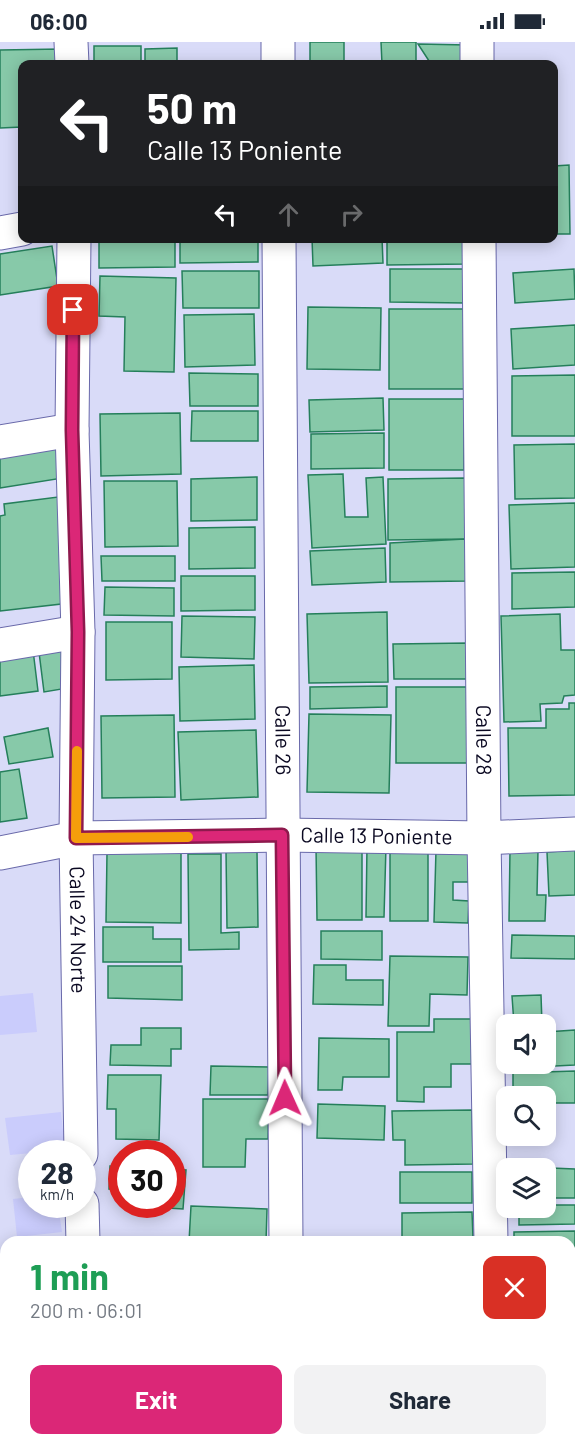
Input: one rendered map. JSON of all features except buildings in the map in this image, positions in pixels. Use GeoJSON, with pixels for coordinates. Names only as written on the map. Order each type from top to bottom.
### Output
{"type":"FeatureCollection","features":[{"type":"Feature","properties":{"kind":"street"},"geometry":{"type":"LineString","coordinates":[[71,42],[72,60]]}},
{"type":"Feature","properties":{"kind":"street"},"geometry":{"type":"LineString","coordinates":[[278,42],[278,60]]}},
{"type":"Feature","properties":{"kind":"street"},"geometry":{"type":"LineString","coordinates":[[477,42],[477,60]]}},
{"type":"Feature","properties":{"kind":"street"},"geometry":{"type":"LineString","coordinates":[[0,233],[18,230]]}},
{"type":"Feature","properties":{"kind":"street","name":"Calle 24 Norte"},"geometry":{"type":"LineString","coordinates":[[74,243],[72,430],[78,632],[76,838],[81,1140]]}},
{"type":"Feature","properties":{"kind":"street","name":"Calle 26"},"geometry":{"type":"LineString","coordinates":[[279,243],[286,1236]]}},
{"type":"Feature","properties":{"kind":"street","name":"Calle 28"},"geometry":{"type":"LineString","coordinates":[[479,243],[484,838],[491,1236]]}},
{"type":"Feature","properties":{"kind":"street"},"geometry":{"type":"LineString","coordinates":[[0,442],[72,430]]}},
{"type":"Feature","properties":{"kind":"street"},"geometry":{"type":"LineString","coordinates":[[0,645],[78,632]]}},
{"type":"Feature","properties":{"kind":"street","name":"Calle 13 Poniente"},"geometry":{"type":"LineString","coordinates":[[0,853],[76,838],[282,835],[484,838],[575,834]]}},
{"type":"Feature","properties":{"kind":"street"},"geometry":{"type":"LineString","coordinates":[[82,1218],[83,1236]]}},
{"type":"Feature","properties":{"kind":"shaded area"},"geometry":{"type":"Polygon","coordinates":[[[33,993],[37,1032],[0,1035],[0,996],[33,993]]]}},
{"type":"Feature","properties":{"kind":"shaded area"},"geometry":{"type":"Polygon","coordinates":[[[61,1112],[64,1140],[18,1140],[18,1154],[10,1155],[5,1118],[61,1112]]]}},
{"type":"Feature","properties":{"kind":"shaded area"},"geometry":{"type":"Polygon","coordinates":[[[18,1198],[18,1218],[60,1218],[62,1232],[17,1236],[13,1199],[18,1198]]]}},
{"type":"Feature","properties":{"kind":"slow traffic"},"geometry":{"type":"LineString","coordinates":[[77,751],[76,838],[188,837]]}},
{"type":"Feature","properties":{"kind":"route"},"geometry":{"type":"LineString","coordinates":[[73,310],[72,430],[78,632],[76,838],[282,835],[285,1098]]}}]}
